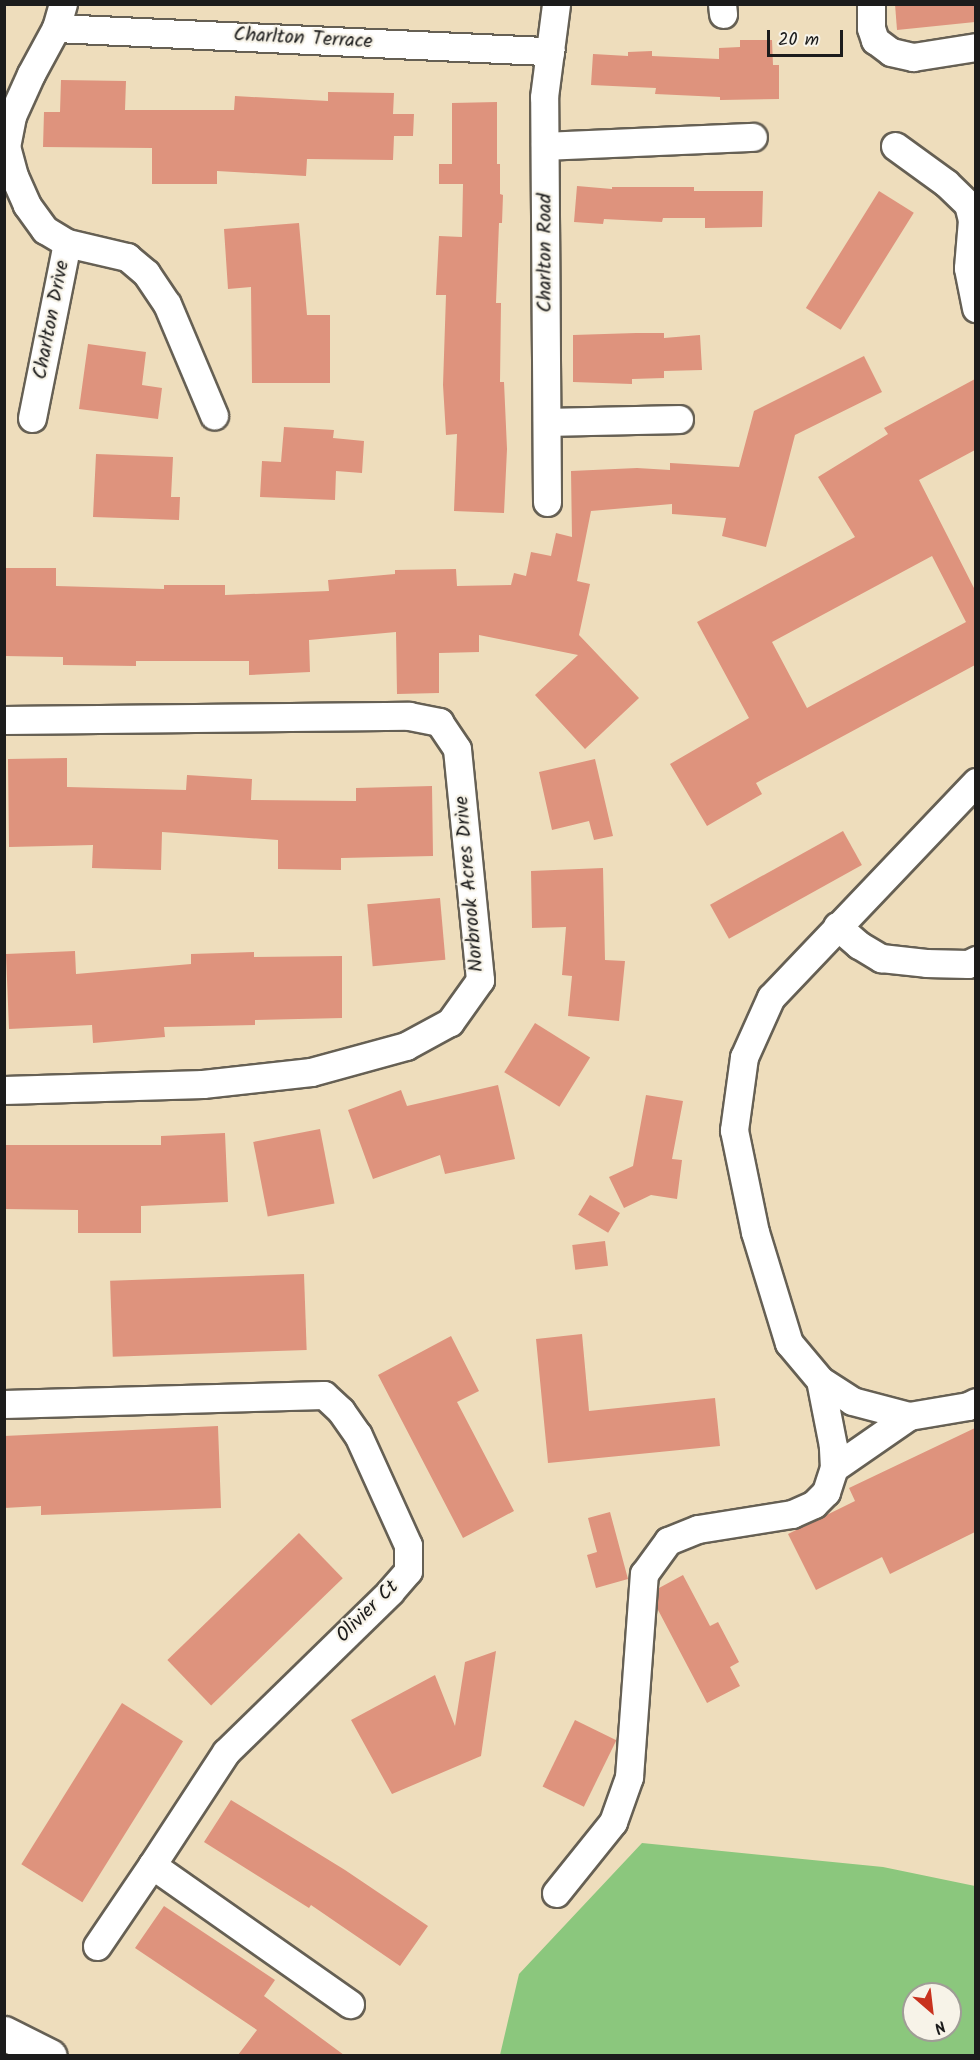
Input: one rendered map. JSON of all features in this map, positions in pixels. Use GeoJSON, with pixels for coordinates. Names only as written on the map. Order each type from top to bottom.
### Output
{"type":"FeatureCollection","features":[{"type":"Feature","properties":{"kind":"main road"},"geometry":{"type":"LineString","coordinates":[[4,2033],[50,2055]]}},
{"type":"Feature","properties":{"kind":"street","name":"Charlton Road"},"geometry":{"type":"LineString","coordinates":[[547,502],[544,97],[556,4]]}},
{"type":"Feature","properties":{"kind":"street"},"geometry":{"type":"LineString","coordinates":[[872,4],[871,28],[875,40],[891,52],[913,57],[975,46]]}},
{"type":"Feature","properties":{"kind":"street","name":"Charlton Terrace"},"geometry":{"type":"LineString","coordinates":[[59,16],[550,51]]}},
{"type":"Feature","properties":{"kind":"street","name":"Charlton Drive"},"geometry":{"type":"LineString","coordinates":[[33,418],[68,243],[45,230],[27,205],[14,176],[6,147],[12,116],[59,16]]}},
{"type":"Feature","properties":{"kind":"street"},"geometry":{"type":"LineString","coordinates":[[545,146],[753,137]]}},
{"type":"Feature","properties":{"kind":"street"},"geometry":{"type":"LineString","coordinates":[[896,146],[946,183],[968,204],[972,220],[968,268],[975,308]]}},
{"type":"Feature","properties":{"kind":"street"},"geometry":{"type":"LineString","coordinates":[[68,243],[127,258],[147,273],[167,304],[214,415]]}},
{"type":"Feature","properties":{"kind":"street"},"geometry":{"type":"LineString","coordinates":[[546,422],[680,419]]}},
{"type":"Feature","properties":{"kind":"street","name":"Norbrook Acres Drive"},"geometry":{"type":"LineString","coordinates":[[4,720],[409,716],[439,722],[457,749],[480,980],[450,1022],[406,1046],[311,1072],[203,1084],[4,1090]]}},
{"type":"Feature","properties":{"kind":"street"},"geometry":{"type":"LineString","coordinates":[[975,782],[771,998],[744,1057],[734,1130],[755,1232],[789,1343],[820,1380],[852,1401],[909,1416],[968,1406],[975,1402]]}},
{"type":"Feature","properties":{"kind":"street"},"geometry":{"type":"LineString","coordinates":[[837,926],[859,945],[881,958],[926,963],[968,964],[975,960]]}},
{"type":"Feature","properties":{"kind":"street"},"geometry":{"type":"LineString","coordinates":[[556,1893],[613,1822],[629,1777],[644,1574],[668,1541],[698,1529],[792,1514],[814,1504],[826,1492],[834,1468],[833,1446],[820,1380]]}},
{"type":"Feature","properties":{"kind":"street","name":"Olivier Ct"},"geometry":{"type":"LineString","coordinates":[[4,1404],[324,1395],[341,1411],[358,1435],[408,1545],[408,1571],[390,1592],[226,1752],[152,1865]]}},
{"type":"Feature","properties":{"kind":"street"},"geometry":{"type":"LineString","coordinates":[[834,1468],[909,1416]]}},
{"type":"Feature","properties":{"kind":"street"},"geometry":{"type":"LineString","coordinates":[[97,1946],[152,1865],[351,2004]]}},
{"type":"Feature","properties":{"kind":"green space"},"geometry":{"type":"Polygon","coordinates":[[[642,1843],[883,1867],[975,1886],[975,2055],[500,2055],[519,1974],[642,1843]]]}},
{"type":"Feature","properties":{"kind":"building"},"geometry":{"type":"Polygon","coordinates":[[[895,4],[975,4],[975,22],[897,30],[895,4]]]}},
{"type":"Feature","properties":{"kind":"building"},"geometry":{"type":"Polygon","coordinates":[[[740,40],[772,40],[773,65],[779,65],[779,99],[720,100],[720,97],[655,94],[656,88],[591,85],[593,54],[628,56],[628,52],[652,51],[652,56],[719,59],[719,48],[740,47],[740,40]]]}},
{"type":"Feature","properties":{"kind":"building"},"geometry":{"type":"Polygon","coordinates":[[[61,80],[126,81],[125,110],[234,110],[235,96],[328,101],[328,92],[394,93],[393,114],[414,114],[413,136],[394,136],[393,160],[307,159],[306,176],[217,171],[217,184],[152,184],[152,148],[43,147],[44,112],[60,112],[61,80]]]}},
{"type":"Feature","properties":{"kind":"building"},"geometry":{"type":"Polygon","coordinates":[[[497,102],[497,164],[500,164],[500,194],[503,195],[502,223],[499,223],[496,303],[501,303],[500,382],[504,382],[507,449],[504,513],[454,511],[457,434],[446,435],[443,385],[446,295],[436,295],[439,236],[462,237],[463,184],[439,184],[439,164],[452,164],[452,103],[497,102]]]}},
{"type":"Feature","properties":{"kind":"building"},"geometry":{"type":"Polygon","coordinates":[[[577,186],[612,189],[612,187],[694,187],[694,191],[763,191],[762,227],[705,228],[705,218],[663,218],[662,222],[604,219],[603,224],[574,222],[577,186]]]}},
{"type":"Feature","properties":{"kind":"building"},"geometry":{"type":"Polygon","coordinates":[[[879,191],[914,213],[841,330],[806,308],[879,191]]]}},
{"type":"Feature","properties":{"kind":"building"},"geometry":{"type":"Polygon","coordinates":[[[299,223],[307,315],[330,315],[330,383],[252,383],[251,287],[228,289],[224,229],[299,223]]]}},
{"type":"Feature","properties":{"kind":"building"},"geometry":{"type":"Polygon","coordinates":[[[664,333],[664,338],[700,335],[702,370],[664,371],[664,378],[632,379],[632,384],[573,382],[573,335],[664,333]]]}},
{"type":"Feature","properties":{"kind":"building"},"geometry":{"type":"Polygon","coordinates":[[[88,344],[146,352],[142,385],[162,388],[158,419],[79,409],[88,344]]]}},
{"type":"Feature","properties":{"kind":"building"},"geometry":{"type":"Polygon","coordinates":[[[864,356],[882,392],[795,435],[766,547],[722,536],[726,518],[672,514],[672,504],[591,511],[577,581],[590,584],[579,635],[639,698],[585,749],[535,695],[578,655],[479,635],[479,652],[439,653],[439,693],[397,694],[396,632],[309,640],[310,672],[249,675],[249,661],[136,661],[136,666],[63,665],[63,657],[4,656],[4,568],[56,568],[56,586],[164,589],[164,585],[225,585],[225,595],[329,591],[328,580],[395,574],[395,570],[456,569],[457,586],[511,585],[514,573],[526,576],[531,552],[551,556],[556,533],[572,537],[571,471],[637,468],[670,470],[670,463],[739,467],[754,411],[864,356]]]}},
{"type":"Feature","properties":{"kind":"building"},"geometry":{"type":"Polygon","coordinates":[[[975,379],[975,450],[919,480],[975,590],[975,665],[756,783],[762,794],[707,826],[670,764],[749,718],[697,622],[855,537],[818,477],[888,434],[884,428],[975,379]],[[932,556],[772,642],[807,708],[966,622],[932,556]]]}},
{"type":"Feature","properties":{"kind":"building"},"geometry":{"type":"Polygon","coordinates":[[[284,427],[334,430],[333,438],[364,441],[362,473],[336,471],[335,500],[260,497],[262,461],[281,462],[284,427]]]}},
{"type":"Feature","properties":{"kind":"building"},"geometry":{"type":"Polygon","coordinates":[[[96,454],[173,457],[171,497],[180,497],[179,520],[93,517],[96,454]]]}},
{"type":"Feature","properties":{"kind":"building"},"geometry":{"type":"Polygon","coordinates":[[[67,758],[67,787],[186,790],[187,775],[252,779],[251,800],[356,801],[356,788],[432,786],[433,856],[341,858],[341,870],[278,869],[278,840],[162,832],[161,870],[92,868],[93,845],[9,847],[8,759],[67,758]]]}},
{"type":"Feature","properties":{"kind":"building"},"geometry":{"type":"Polygon","coordinates":[[[595,759],[613,836],[594,840],[589,821],[552,830],[539,772],[595,759]]]}},
{"type":"Feature","properties":{"kind":"building"},"geometry":{"type":"Polygon","coordinates":[[[843,831],[862,865],[729,939],[710,905],[843,831]]]}},
{"type":"Feature","properties":{"kind":"building"},"geometry":{"type":"Polygon","coordinates":[[[603,868],[605,960],[625,961],[619,1021],[568,1016],[572,976],[562,975],[566,927],[532,928],[531,871],[603,868]]]}},
{"type":"Feature","properties":{"kind":"building"},"geometry":{"type":"Polygon","coordinates":[[[440,898],[445,960],[373,966],[367,904],[440,898]]]}},
{"type":"Feature","properties":{"kind":"building"},"geometry":{"type":"Polygon","coordinates":[[[75,951],[76,974],[191,964],[191,954],[254,952],[254,957],[342,956],[342,1018],[255,1020],[255,1025],[164,1027],[165,1037],[93,1043],[92,1025],[9,1029],[6,954],[75,951]]]}},
{"type":"Feature","properties":{"kind":"building"},"geometry":{"type":"Polygon","coordinates":[[[535,1023],[590,1057],[559,1107],[504,1072],[535,1023]]]}},
{"type":"Feature","properties":{"kind":"building"},"geometry":{"type":"Polygon","coordinates":[[[498,1085],[515,1159],[445,1174],[440,1155],[373,1179],[348,1110],[401,1090],[407,1106],[498,1085]]]}},
{"type":"Feature","properties":{"kind":"building"},"geometry":{"type":"Polygon","coordinates":[[[646,1095],[683,1101],[672,1159],[682,1160],[677,1199],[651,1195],[624,1208],[609,1177],[633,1166],[646,1095]]]}},
{"type":"Feature","properties":{"kind":"building"},"geometry":{"type":"Polygon","coordinates":[[[320,1129],[335,1204],[268,1217],[253,1142],[320,1129]]]}},
{"type":"Feature","properties":{"kind":"building"},"geometry":{"type":"Polygon","coordinates":[[[225,1133],[228,1202],[141,1206],[141,1233],[78,1233],[78,1210],[4,1209],[4,1145],[161,1145],[161,1136],[225,1133]]]}},
{"type":"Feature","properties":{"kind":"building"},"geometry":{"type":"Polygon","coordinates":[[[590,1195],[620,1213],[608,1233],[578,1215],[590,1195]]]}},
{"type":"Feature","properties":{"kind":"building"},"geometry":{"type":"Polygon","coordinates":[[[605,1241],[608,1266],[575,1270],[572,1245],[605,1241]]]}},
{"type":"Feature","properties":{"kind":"building"},"geometry":{"type":"Polygon","coordinates":[[[304,1274],[307,1350],[113,1357],[110,1281],[304,1274]]]}},
{"type":"Feature","properties":{"kind":"building"},"geometry":{"type":"Polygon","coordinates":[[[582,1334],[589,1411],[715,1398],[720,1446],[548,1463],[536,1339],[582,1334]]]}},
{"type":"Feature","properties":{"kind":"building"},"geometry":{"type":"Polygon","coordinates":[[[451,1336],[479,1391],[457,1402],[514,1511],[463,1538],[378,1375],[451,1336]]]}},
{"type":"Feature","properties":{"kind":"building"},"geometry":{"type":"Polygon","coordinates":[[[218,1426],[221,1508],[41,1515],[41,1506],[4,1508],[4,1436],[218,1426]]]}},
{"type":"Feature","properties":{"kind":"building"},"geometry":{"type":"Polygon","coordinates":[[[975,1428],[975,1532],[890,1574],[882,1557],[816,1590],[788,1534],[855,1501],[849,1488],[975,1428]]]}},
{"type":"Feature","properties":{"kind":"building"},"geometry":{"type":"Polygon","coordinates":[[[610,1512],[628,1579],[596,1588],[587,1555],[597,1552],[588,1518],[610,1512]]]}},
{"type":"Feature","properties":{"kind":"building"},"geometry":{"type":"Polygon","coordinates":[[[299,1533],[343,1578],[211,1705],[167,1660],[299,1533]]]}},
{"type":"Feature","properties":{"kind":"building"},"geometry":{"type":"Polygon","coordinates":[[[683,1575],[710,1626],[718,1622],[739,1662],[730,1667],[740,1686],[707,1703],[657,1608],[659,1588],[683,1575]]]}},
{"type":"Feature","properties":{"kind":"building"},"geometry":{"type":"Polygon","coordinates":[[[496,1651],[481,1756],[392,1794],[351,1720],[435,1675],[455,1726],[465,1662],[496,1651]]]}},
{"type":"Feature","properties":{"kind":"building"},"geometry":{"type":"Polygon","coordinates":[[[122,1703],[183,1741],[82,1902],[21,1864],[122,1703]]]}},
{"type":"Feature","properties":{"kind":"building"},"geometry":{"type":"Polygon","coordinates":[[[575,1720],[616,1740],[584,1807],[543,1787],[575,1720]]]}},
{"type":"Feature","properties":{"kind":"building"},"geometry":{"type":"Polygon","coordinates":[[[231,1800],[345,1870],[428,1926],[400,1966],[311,1905],[309,1908],[204,1842],[231,1800]]]}},
{"type":"Feature","properties":{"kind":"building"},"geometry":{"type":"Polygon","coordinates":[[[164,1906],[275,1980],[264,1996],[344,2055],[238,2055],[257,2030],[135,1948],[164,1906]]]}}]}
